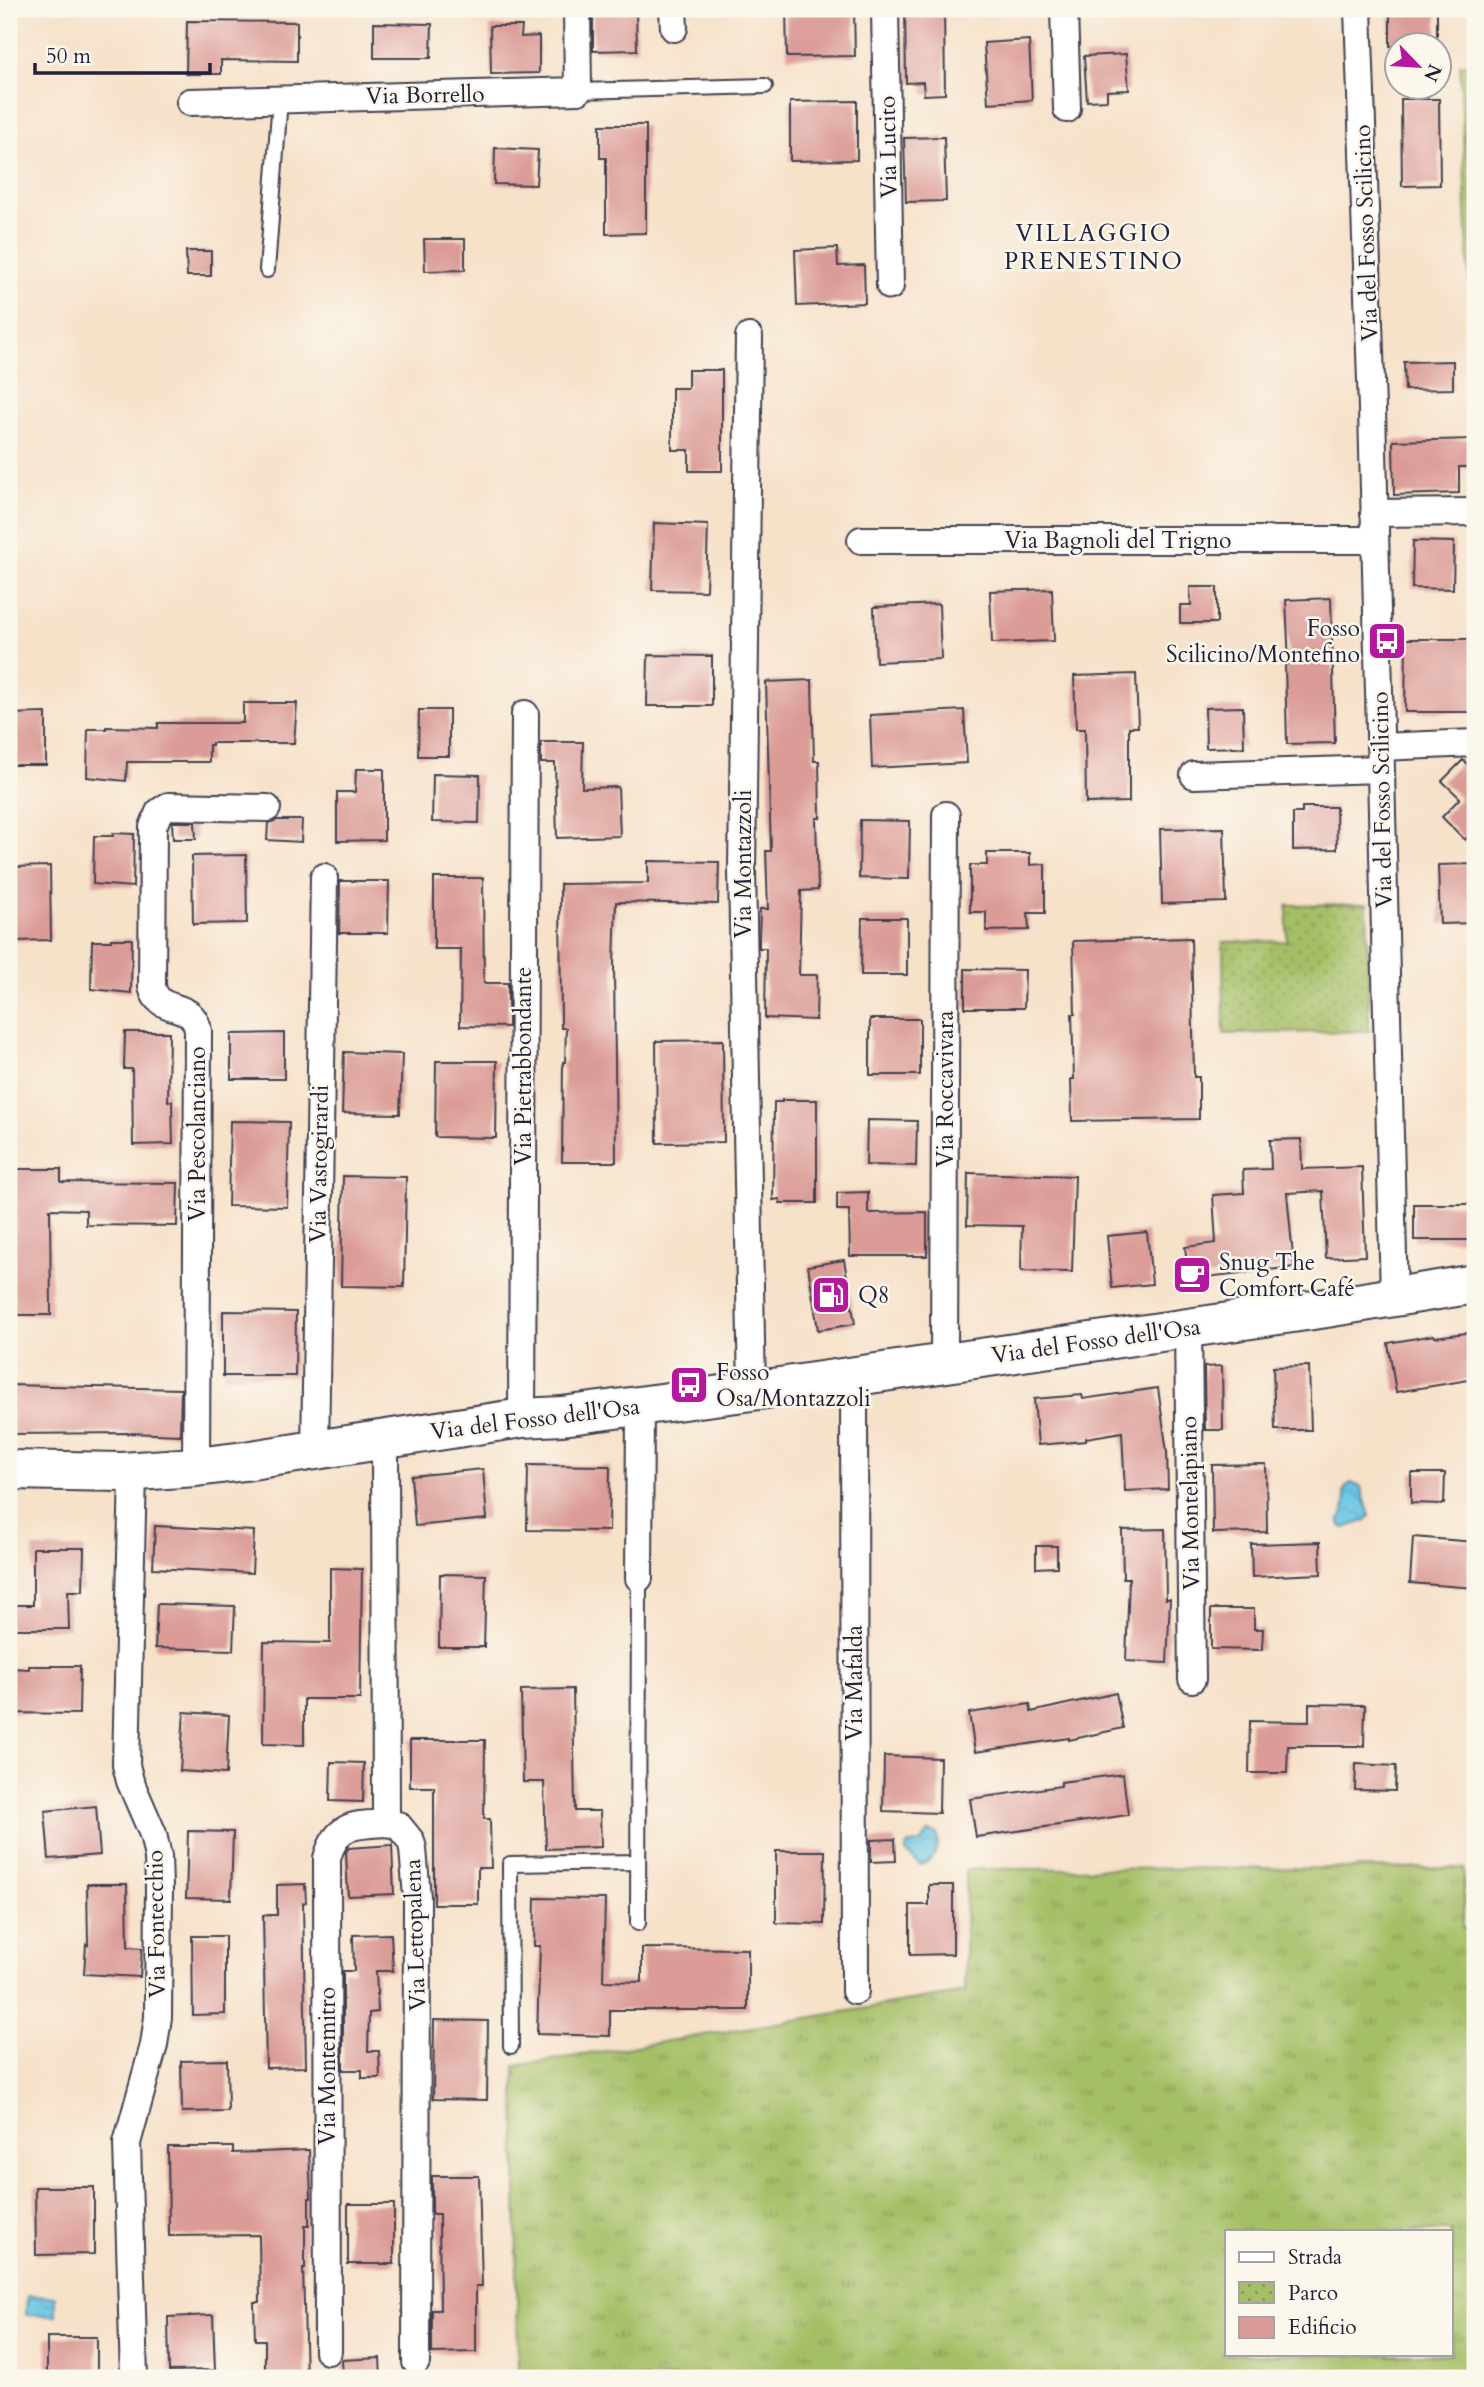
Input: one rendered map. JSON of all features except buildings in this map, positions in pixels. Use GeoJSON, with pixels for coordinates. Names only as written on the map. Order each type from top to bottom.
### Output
{"type":"FeatureCollection","features":[{"type":"Feature","properties":{"kind":"street"},"geometry":{"type":"LineString","coordinates":[[578,9],[578,91]]}},
{"type":"Feature","properties":{"kind":"street","name":"Via Lucito"},"geometry":{"type":"LineString","coordinates":[[885,9],[890,286]]}},
{"type":"Feature","properties":{"kind":"street"},"geometry":{"type":"LineString","coordinates":[[1065,9],[1067,109]]}},
{"type":"Feature","properties":{"kind":"street","name":"Via del Fosso Scilicino"},"geometry":{"type":"LineString","coordinates":[[1358,9],[1375,540],[1394,1297]]}},
{"type":"Feature","properties":{"kind":"street","name":"Via Borrello"},"geometry":{"type":"LineString","coordinates":[[190,102],[578,91]]}},
{"type":"Feature","properties":{"kind":"street","name":"Via Montazzoli"},"geometry":{"type":"LineString","coordinates":[[749,337],[742,870],[752,1391]]}},
{"type":"Feature","properties":{"kind":"street"},"geometry":{"type":"LineString","coordinates":[[1374,513],[1475,512]]}},
{"type":"Feature","properties":{"kind":"street","name":"Via Bagnoli del Trigno"},"geometry":{"type":"LineString","coordinates":[[861,540],[1375,540]]}},
{"type":"Feature","properties":{"kind":"street","name":"Via Pietrabbondante"},"geometry":{"type":"LineString","coordinates":[[522,1418],[524,713]]}},
{"type":"Feature","properties":{"kind":"street"},"geometry":{"type":"LineString","coordinates":[[1194,775],[1381,758],[1475,743]]}},
{"type":"Feature","properties":{"kind":"street","name":"Via Pescolanciano"},"geometry":{"type":"LineString","coordinates":[[196,1467],[198,1031],[191,1015],[180,1008],[162,1004],[154,995],[152,987],[154,822],[159,811],[168,806],[267,808]]}},
{"type":"Feature","properties":{"kind":"street","name":"Via Roccavivara"},"geometry":{"type":"LineString","coordinates":[[944,1363],[946,815]]}},
{"type":"Feature","properties":{"kind":"street","name":"Via Vastogirardi"},"geometry":{"type":"LineString","coordinates":[[315,1451],[324,877]]}},
{"type":"Feature","properties":{"kind":"street","name":"Via del Fosso dell'Osa"},"geometry":{"type":"LineString","coordinates":[[9,1470],[133,1472],[196,1467],[522,1418],[562,1416],[752,1391],[1475,1284]]}},
{"type":"Feature","properties":{"kind":"street","name":"Via Montelapiano"},"geometry":{"type":"LineString","coordinates":[[1188,1327],[1192,1679]]}},
{"type":"Feature","properties":{"kind":"street","name":"Via Mafalda"},"geometry":{"type":"LineString","coordinates":[[853,1376],[855,1991]]}},
{"type":"Feature","properties":{"kind":"street"},"geometry":{"type":"LineString","coordinates":[[639,1406],[639,1578]]}},
{"type":"Feature","properties":{"kind":"street"},"geometry":{"type":"LineString","coordinates":[[385,1440],[386,1823]]}},
{"type":"Feature","properties":{"kind":"street","name":"Via Fontecchio"},"geometry":{"type":"LineString","coordinates":[[133,1472],[126,1765],[130,1781],[153,1834],[158,1857],[159,1886],[158,2017],[154,2045],[127,2143],[134,2378]]}},
{"type":"Feature","properties":{"kind":"street","name":"Via Montemitro"},"geometry":{"type":"LineString","coordinates":[[328,2351],[327,1858],[334,1838],[349,1826],[386,1823]]}},
{"type":"Feature","properties":{"kind":"street","name":"Via Lettopalena"},"geometry":{"type":"LineString","coordinates":[[386,1823],[398,1825],[411,1841],[417,1897],[416,2362]]}},
{"type":"Feature","properties":{"kind":"lane"},"geometry":{"type":"LineString","coordinates":[[578,91],[765,86]]}},
{"type":"Feature","properties":{"kind":"lane"},"geometry":{"type":"LineString","coordinates":[[267,270],[280,99]]}},
{"type":"Feature","properties":{"kind":"lane"},"geometry":{"type":"LineString","coordinates":[[638,1923],[639,1578]]}},
{"type":"Feature","properties":{"kind":"lane"},"geometry":{"type":"LineString","coordinates":[[511,2046],[510,1864],[638,1861]]}},
{"type":"Feature","properties":{"kind":"green space"},"geometry":{"type":"Polygon","coordinates":[[[1460,64],[1475,64],[1475,350],[1472,350],[1460,64]]]}},
{"type":"Feature","properties":{"kind":"green space"},"geometry":{"type":"Polygon","coordinates":[[[1367,904],[1369,1031],[1224,1034],[1223,942],[1287,941],[1287,905],[1367,904]]]}},
{"type":"Feature","properties":{"kind":"green space"},"geometry":{"type":"Polygon","coordinates":[[[1464,1868],[1463,1928],[1475,1930],[1475,2378],[518,2378],[515,2066],[965,1992],[966,1869],[1464,1868]]]}},
{"type":"Feature","properties":{"kind":"water"},"geometry":{"type":"Polygon","coordinates":[[[1351,1483],[1361,1487],[1370,1516],[1367,1520],[1344,1528],[1340,1521],[1345,1506],[1344,1491],[1351,1483]]]}},
{"type":"Feature","properties":{"kind":"water"},"geometry":{"type":"Polygon","coordinates":[[[929,1832],[937,1834],[936,1849],[929,1861],[920,1865],[906,1852],[906,1847],[909,1844],[921,1843],[929,1832]]]}},
{"type":"Feature","properties":{"kind":"water"},"geometry":{"type":"Polygon","coordinates":[[[27,2296],[56,2297],[56,2316],[26,2315],[27,2296]]]}},
{"type":"Feature","properties":{"kind":"place","name":"Fosso Scilicino/Montefino"},"geometry":{"type":"Point","coordinates":[1387,641]}},
{"type":"Feature","properties":{"kind":"place","name":"Snug The Comfort Café"},"geometry":{"type":"Point","coordinates":[1192,1275]}},
{"type":"Feature","properties":{"kind":"place","name":"Q8"},"geometry":{"type":"Point","coordinates":[831,1295]}},
{"type":"Feature","properties":{"kind":"place","name":"Fosso Osa/Montazzoli"},"geometry":{"type":"Point","coordinates":[689,1385]}},
{"type":"Feature","properties":{"kind":"district","name":"VILLAGGIO PRENESTINO"},"geometry":{"type":"Point","coordinates":[1094,247]}}]}
